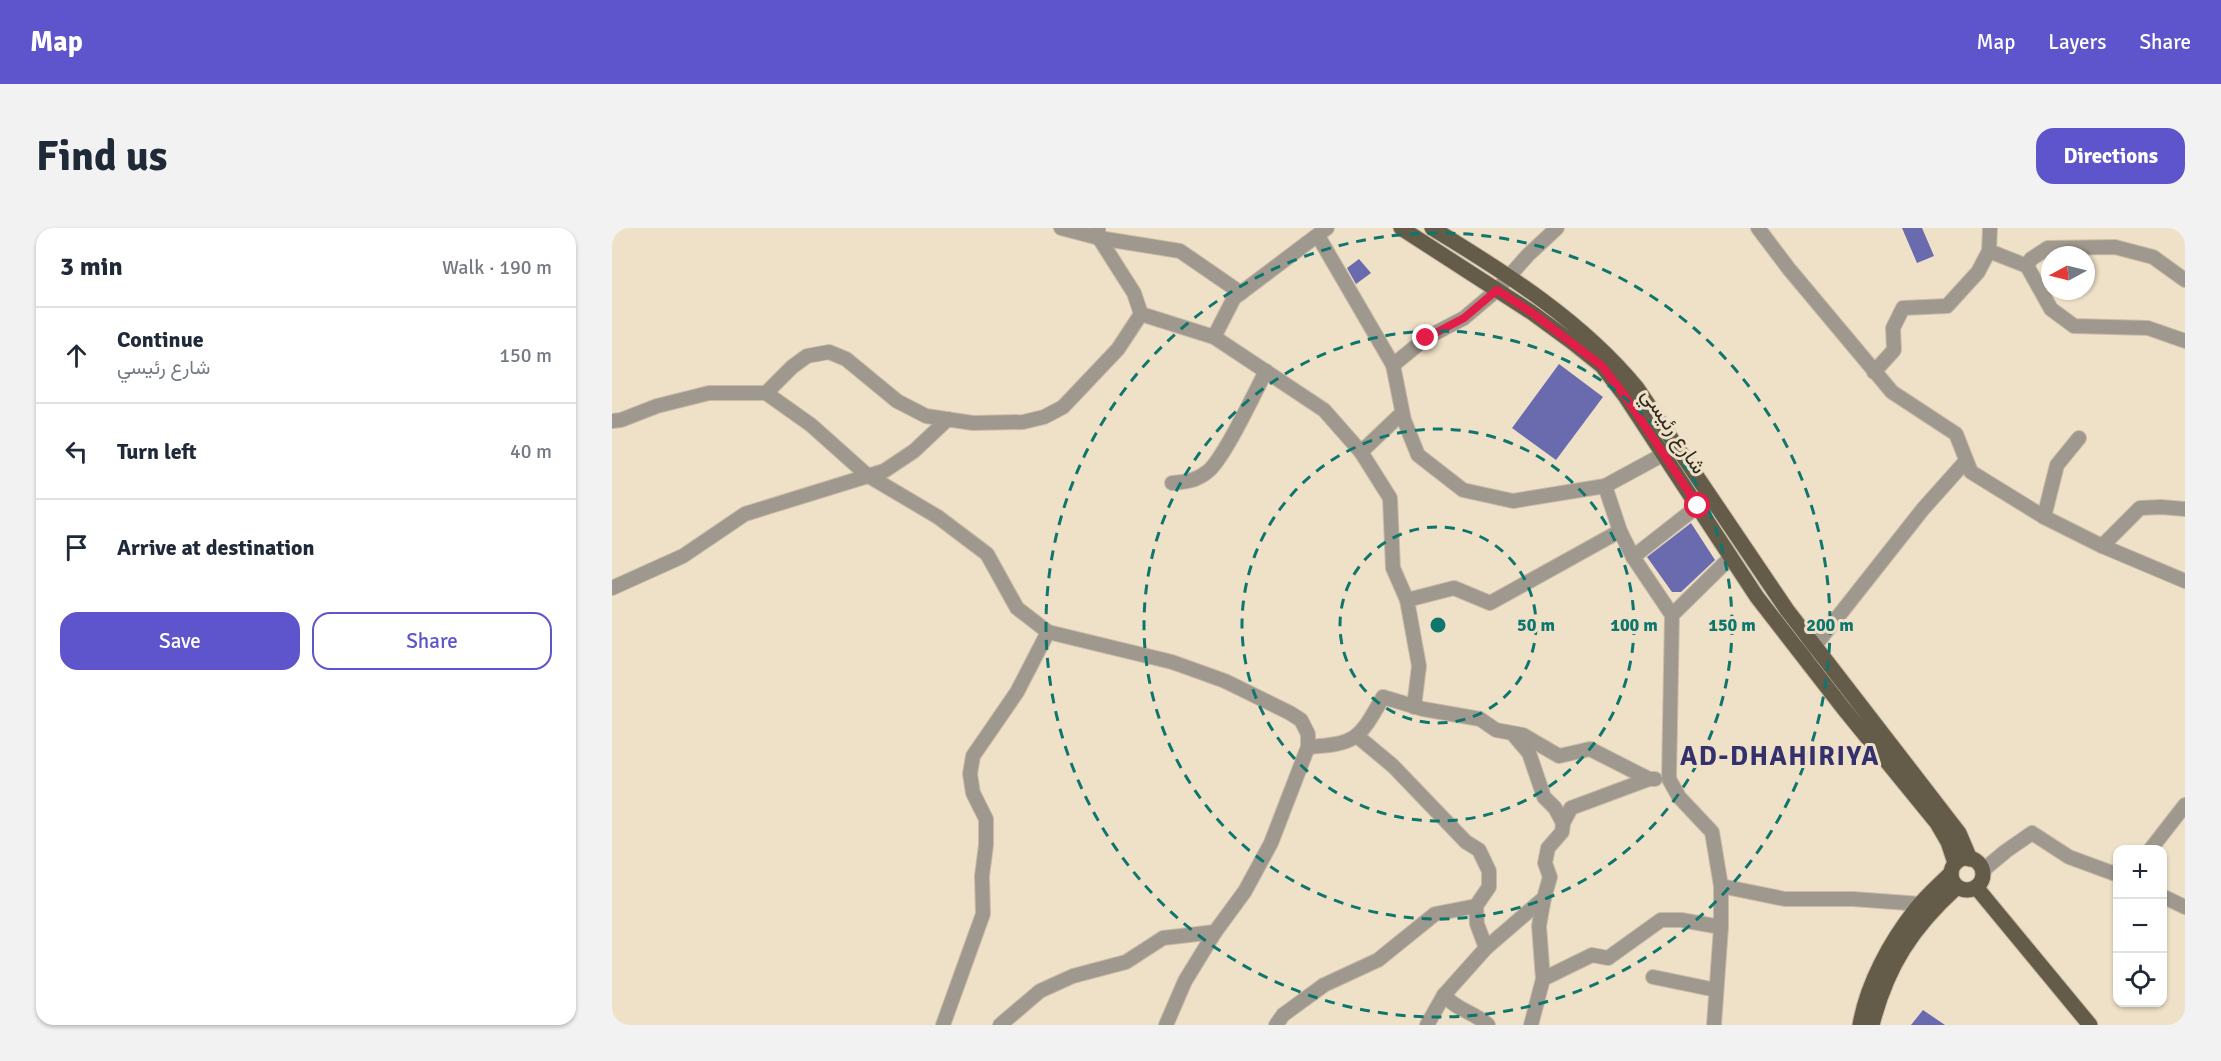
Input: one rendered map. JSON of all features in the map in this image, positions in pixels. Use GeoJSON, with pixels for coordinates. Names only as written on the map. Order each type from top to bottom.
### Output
{"type":"FeatureCollection","features":[{"type":"Feature","properties":{"kind":"main road","name":"شارع رئيسي"},"geometry":{"type":"LineString","coordinates":[[1401,228],[1531,312],[1602,366],[1669,450],[1814,647],[1959,832],[1958,870]]}},
{"type":"Feature","properties":{"kind":"main road","name":"شارع رئيسي"},"geometry":{"type":"LineString","coordinates":[[1432,228],[1509,278],[1596,343],[1637,388],[1698,506],[1757,597],[1937,823],[1948,842],[1958,870]]}},
{"type":"Feature","properties":{"kind":"main road"},"geometry":{"type":"LineString","coordinates":[[1860,1025],[1867,995],[1878,969],[1921,904],[1958,870],[1979,864],[1982,879],[1976,887],[1966,890],[1958,870]]}},
{"type":"Feature","properties":{"kind":"main road"},"geometry":{"type":"LineString","coordinates":[[1872,1025],[1885,985],[1911,936],[1958,870]]}},
{"type":"Feature","properties":{"kind":"main road"},"geometry":{"type":"LineString","coordinates":[[1976,887],[2090,1025]]}},
{"type":"Feature","properties":{"kind":"street"},"geometry":{"type":"LineString","coordinates":[[1061,228],[1099,233],[1180,250],[1241,293]]}},
{"type":"Feature","properties":{"kind":"street"},"geometry":{"type":"LineString","coordinates":[[1393,365],[1426,338],[1464,318],[1497,290],[1528,255],[1557,228]]}},
{"type":"Feature","properties":{"kind":"street"},"geometry":{"type":"LineString","coordinates":[[1758,228],[1892,392],[1956,434],[1965,462],[1971,472],[2015,497],[2044,517],[2102,546],[2185,581]]}},
{"type":"Feature","properties":{"kind":"street"},"geometry":{"type":"LineString","coordinates":[[1874,372],[1894,350],[1893,328],[1903,308],[1947,306],[1978,272],[1989,251],[1990,228]]}},
{"type":"Feature","properties":{"kind":"street"},"geometry":{"type":"LineString","coordinates":[[1214,337],[1234,298],[1322,232],[1393,365],[1402,413],[1418,455],[1463,490],[1513,501],[1605,486],[1669,450]]}},
{"type":"Feature","properties":{"kind":"street"},"geometry":{"type":"LineString","coordinates":[[1099,233],[1134,293],[1141,314]]}},
{"type":"Feature","properties":{"kind":"street"},"geometry":{"type":"LineString","coordinates":[[2027,266],[2031,259],[2048,248],[2115,247],[2153,257],[2185,280]]}},
{"type":"Feature","properties":{"kind":"street"},"geometry":{"type":"LineString","coordinates":[[1989,251],[2027,266],[2051,309],[2074,326],[2148,328],[2185,341]]}},
{"type":"Feature","properties":{"kind":"street"},"geometry":{"type":"LineString","coordinates":[[1141,314],[1214,337],[1324,410],[1361,452],[1390,498],[1393,568],[1407,600],[1419,666],[1414,707]]}},
{"type":"Feature","properties":{"kind":"street"},"geometry":{"type":"LineString","coordinates":[[766,393],[792,367],[807,356],[829,352],[846,359],[897,401],[926,416],[973,423],[1023,422],[1044,417],[1063,407],[1118,349],[1141,314]]}},
{"type":"Feature","properties":{"kind":"street"},"geometry":{"type":"LineString","coordinates":[[1172,483],[1192,481],[1209,471],[1220,456],[1266,371]]}},
{"type":"Feature","properties":{"kind":"street"},"geometry":{"type":"LineString","coordinates":[[612,421],[621,420],[657,406],[709,393],[766,393],[811,425],[867,475],[938,518],[987,554],[1017,608],[1048,632],[1172,662],[1225,681],[1301,720],[1308,734],[1308,747],[1271,843],[1245,891],[1215,932],[1185,981],[1166,1025]]}},
{"type":"Feature","properties":{"kind":"street"},"geometry":{"type":"LineString","coordinates":[[1361,452],[1402,413]]}},
{"type":"Feature","properties":{"kind":"street"},"geometry":{"type":"LineString","coordinates":[[612,588],[683,556],[745,514],[884,471],[915,451],[948,419]]}},
{"type":"Feature","properties":{"kind":"street"},"geometry":{"type":"LineString","coordinates":[[2044,517],[2057,465],[2079,438]]}},
{"type":"Feature","properties":{"kind":"street"},"geometry":{"type":"LineString","coordinates":[[1797,649],[1814,647],[1923,509],[1965,462]]}},
{"type":"Feature","properties":{"kind":"street"},"geometry":{"type":"LineString","coordinates":[[1605,486],[1620,531],[1633,556],[1672,615],[1670,779],[1679,797],[1712,832],[1720,886],[1721,927],[1714,1025]]}},
{"type":"Feature","properties":{"kind":"street"},"geometry":{"type":"LineString","coordinates":[[1633,556],[1698,506]]}},
{"type":"Feature","properties":{"kind":"street"},"geometry":{"type":"LineString","coordinates":[[2102,546],[2140,508],[2185,509]]}},
{"type":"Feature","properties":{"kind":"street"},"geometry":{"type":"LineString","coordinates":[[1407,600],[1454,588],[1490,603],[1620,531]]}},
{"type":"Feature","properties":{"kind":"street"},"geometry":{"type":"LineString","coordinates":[[1672,615],[1731,556]]}},
{"type":"Feature","properties":{"kind":"street"},"geometry":{"type":"LineString","coordinates":[[943,1025],[983,914],[982,876],[986,845],[986,819],[973,793],[970,774],[973,756],[1017,692],[1048,632]]}},
{"type":"Feature","properties":{"kind":"street"},"geometry":{"type":"LineString","coordinates":[[1308,747],[1332,746],[1353,740],[1367,725],[1383,698],[1414,707],[1480,719],[1496,730],[1524,735],[1559,756],[1590,749],[1650,779]]}},
{"type":"Feature","properties":{"kind":"street"},"geometry":{"type":"LineString","coordinates":[[1512,733],[1529,753],[1544,797],[1555,808],[1563,823]]}},
{"type":"Feature","properties":{"kind":"street"},"geometry":{"type":"LineString","coordinates":[[1357,736],[1410,782],[1466,842],[1479,850],[1489,871],[1490,886],[1476,906],[1477,924],[1486,948]]}},
{"type":"Feature","properties":{"kind":"street"},"geometry":{"type":"LineString","coordinates":[[1531,1025],[1543,979],[1539,926],[1550,877],[1545,863],[1548,848],[1562,832],[1563,823],[1571,808],[1650,779],[1670,779]]}},
{"type":"Feature","properties":{"kind":"street"},"geometry":{"type":"LineString","coordinates":[[2153,845],[2185,805]]}},
{"type":"Feature","properties":{"kind":"street"},"geometry":{"type":"LineString","coordinates":[[1982,871],[2032,833],[2069,857],[2113,873]]}},
{"type":"Feature","properties":{"kind":"street"},"geometry":{"type":"LineString","coordinates":[[1720,886],[1785,899],[1853,899],[1921,904]]}},
{"type":"Feature","properties":{"kind":"street"},"geometry":{"type":"LineString","coordinates":[[1427,1025],[1444,995],[1486,948],[1544,898]]}},
{"type":"Feature","properties":{"kind":"street"},"geometry":{"type":"LineString","coordinates":[[2167,898],[2185,907]]}},
{"type":"Feature","properties":{"kind":"street"},"geometry":{"type":"LineString","coordinates":[[1276,1025],[1283,1015],[1324,985],[1378,960],[1435,914],[1476,906]]}},
{"type":"Feature","properties":{"kind":"street"},"geometry":{"type":"LineString","coordinates":[[1543,979],[1592,955],[1608,958],[1661,920],[1681,920],[1721,927]]}},
{"type":"Feature","properties":{"kind":"street"},"geometry":{"type":"LineString","coordinates":[[1000,1025],[1040,991],[1073,976],[1126,962],[1163,938],[1215,932]]}},
{"type":"Feature","properties":{"kind":"street"},"geometry":{"type":"LineString","coordinates":[[1653,977],[1716,990]]}},
{"type":"Feature","properties":{"kind":"street"},"geometry":{"type":"LineString","coordinates":[[1444,995],[1452,1005],[1479,1017],[1488,1025]]}},
{"type":"Feature","properties":{"kind":"building"},"geometry":{"type":"Polygon","coordinates":[[[1902,228],[1922,228],[1934,256],[1917,263],[1902,228]]]}},
{"type":"Feature","properties":{"kind":"building"},"geometry":{"type":"Polygon","coordinates":[[[1359,259],[1371,273],[1356,284],[1347,268],[1359,259]]]}},
{"type":"Feature","properties":{"kind":"building"},"geometry":{"type":"Polygon","coordinates":[[[1559,364],[1603,397],[1556,460],[1512,428],[1559,364]]]}},
{"type":"Feature","properties":{"kind":"building"},"geometry":{"type":"Polygon","coordinates":[[[1691,523],[1715,560],[1681,592],[1672,592],[1647,557],[1691,523]]]}},
{"type":"Feature","properties":{"kind":"building"},"geometry":{"type":"Polygon","coordinates":[[[1923,1010],[1945,1025],[1911,1025],[1923,1010]]]}},
{"type":"Feature","properties":{"kind":"district","name":"AD-DHAHIRIYA"},"geometry":{"type":"Point","coordinates":[1780,756]}},
{"type":"Feature","properties":{"kind":"route"},"geometry":{"type":"LineString","coordinates":[[1426,338],[1464,318],[1497,290],[1531,312],[1602,366],[1625,396],[1698,506]]}}]}
